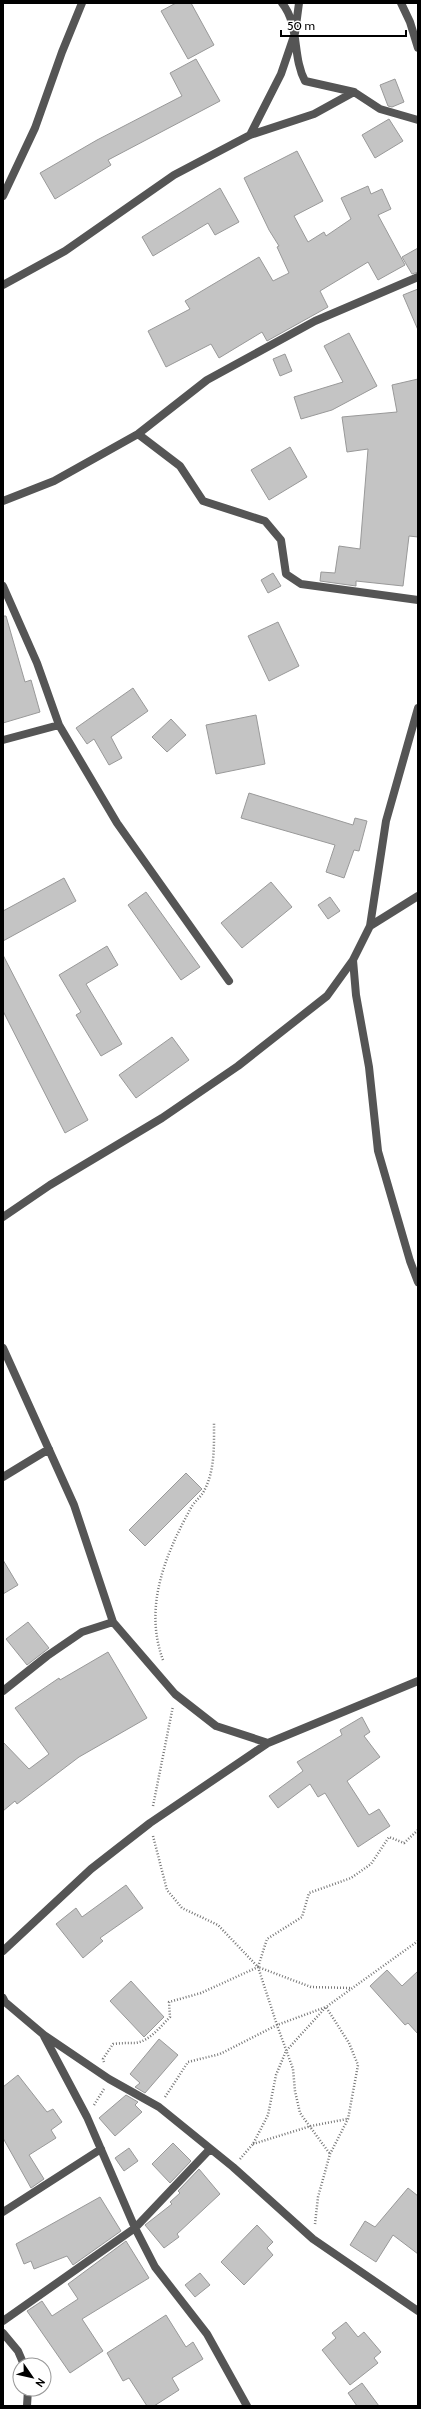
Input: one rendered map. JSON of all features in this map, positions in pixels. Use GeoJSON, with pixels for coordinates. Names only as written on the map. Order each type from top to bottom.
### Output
{"type":"FeatureCollection","features":[{"type":"Feature","properties":{"kind":"street"},"geometry":{"type":"LineString","coordinates":[[3,196],[35,128],[62,52],[82,3]]}},
{"type":"Feature","properties":{"kind":"street"},"geometry":{"type":"LineString","coordinates":[[282,3],[295,33],[298,68],[306,81],[354,92],[380,109],[418,120]]}},
{"type":"Feature","properties":{"kind":"street"},"geometry":{"type":"LineString","coordinates":[[250,135],[281,74],[295,33],[299,3]]}},
{"type":"Feature","properties":{"kind":"street"},"geometry":{"type":"LineString","coordinates":[[401,3],[410,22],[418,48]]}},
{"type":"Feature","properties":{"kind":"street"},"geometry":{"type":"LineString","coordinates":[[3,285],[65,251],[174,175],[250,135],[314,114],[354,92]]}},
{"type":"Feature","properties":{"kind":"street"},"geometry":{"type":"LineString","coordinates":[[3,501],[54,482],[138,434],[214,377],[315,321],[418,277]]}},
{"type":"Feature","properties":{"kind":"street"},"geometry":{"type":"LineString","coordinates":[[138,434],[180,466],[203,501],[265,522],[281,540],[286,574],[301,584],[418,600]]}},
{"type":"Feature","properties":{"kind":"street"},"geometry":{"type":"LineString","coordinates":[[3,586],[38,663],[59,725],[117,823],[229,981]]}},
{"type":"Feature","properties":{"kind":"street"},"geometry":{"type":"LineString","coordinates":[[3,1217],[50,1186],[162,1118],[238,1066],[327,996],[354,960],[370,926],[386,821],[418,708]]}},
{"type":"Feature","properties":{"kind":"street"},"geometry":{"type":"LineString","coordinates":[[3,740],[59,725]]}},
{"type":"Feature","properties":{"kind":"street"},"geometry":{"type":"LineString","coordinates":[[370,926],[418,896]]}},
{"type":"Feature","properties":{"kind":"street"},"geometry":{"type":"LineString","coordinates":[[354,960],[356,995],[369,1067],[378,1151],[410,1261],[418,1282]]}},
{"type":"Feature","properties":{"kind":"street"},"geometry":{"type":"LineString","coordinates":[[3,1348],[74,1504],[113,1622],[175,1694],[216,1726],[268,1742]]}},
{"type":"Feature","properties":{"kind":"street"},"geometry":{"type":"LineString","coordinates":[[3,1477],[49,1449]]}},
{"type":"Feature","properties":{"kind":"street"},"geometry":{"type":"LineString","coordinates":[[3,1691],[47,1656],[82,1632],[113,1622]]}},
{"type":"Feature","properties":{"kind":"street"},"geometry":{"type":"LineString","coordinates":[[3,1951],[91,1869],[150,1823],[268,1742],[418,1681]]}},
{"type":"Feature","properties":{"kind":"street"},"geometry":{"type":"LineString","coordinates":[[4,2001],[44,2035],[109,2080],[159,2107],[233,2167],[313,2239],[418,2311]]}},
{"type":"Feature","properties":{"kind":"street"},"geometry":{"type":"LineString","coordinates":[[44,2035],[87,2117],[135,2228],[155,2267],[207,2334],[247,2406]]}},
{"type":"Feature","properties":{"kind":"street"},"geometry":{"type":"LineString","coordinates":[[3,2212],[102,2149]]}},
{"type":"Feature","properties":{"kind":"street"},"geometry":{"type":"LineString","coordinates":[[3,2321],[135,2228],[210,2149]]}},
{"type":"Feature","properties":{"kind":"street"},"geometry":{"type":"LineString","coordinates":[[3,2333],[20,2357]]}},
{"type":"Feature","properties":{"kind":"path"},"geometry":{"type":"LineString","coordinates":[[165,1667],[156,1640],[156,1604],[166,1557],[193,1505],[205,1490],[213,1465],[214,1423]]}},
{"type":"Feature","properties":{"kind":"path"},"geometry":{"type":"LineString","coordinates":[[175,1694],[150,1823],[167,1890],[182,1908],[218,1925],[258,1967],[293,2068],[294,2091],[300,2113],[311,2126],[330,2154]]}},
{"type":"Feature","properties":{"kind":"path"},"geometry":{"type":"LineString","coordinates":[[258,1967],[267,1939],[302,1917],[309,1893],[351,1878],[371,1864],[389,1837],[404,1842],[418,1830]]}},
{"type":"Feature","properties":{"kind":"path"},"geometry":{"type":"LineString","coordinates":[[233,2167],[253,2144],[268,2115],[276,2075],[286,2051],[326,2007],[350,1988],[418,1941]]}},
{"type":"Feature","properties":{"kind":"path"},"geometry":{"type":"LineString","coordinates":[[87,2117],[109,2080],[104,2059],[113,2044],[135,2043],[149,2038],[170,2017],[169,2002],[201,1992],[258,1967],[311,1987],[350,1988]]}},
{"type":"Feature","properties":{"kind":"path"},"geometry":{"type":"LineString","coordinates":[[159,2107],[188,2062],[220,2054],[277,2025],[326,2007]]}},
{"type":"Feature","properties":{"kind":"path"},"geometry":{"type":"LineString","coordinates":[[313,2239],[318,2197],[330,2154],[348,2119],[358,2065],[349,2043],[326,2007]]}},
{"type":"Feature","properties":{"kind":"path"},"geometry":{"type":"LineString","coordinates":[[253,2144],[311,2126],[348,2119]]}},
{"type":"Feature","properties":{"kind":"building"},"geometry":{"type":"Polygon","coordinates":[[[176,3],[191,3],[214,45],[188,59],[161,11],[176,3]]]}},
{"type":"Feature","properties":{"kind":"building"},"geometry":{"type":"Polygon","coordinates":[[[196,59],[220,101],[108,160],[111,165],[55,199],[40,173],[97,140],[182,96],[170,73],[196,59]]]}},
{"type":"Feature","properties":{"kind":"building"},"geometry":{"type":"Polygon","coordinates":[[[395,79],[404,102],[392,107],[388,106],[380,85],[395,79]]]}},
{"type":"Feature","properties":{"kind":"building"},"geometry":{"type":"Polygon","coordinates":[[[389,119],[403,141],[375,158],[362,135],[389,119]]]}},
{"type":"Feature","properties":{"kind":"building"},"geometry":{"type":"Polygon","coordinates":[[[297,151],[323,201],[294,216],[308,242],[324,232],[326,236],[351,219],[341,198],[368,186],[371,194],[382,189],[391,209],[378,215],[405,265],[378,280],[368,262],[320,291],[328,307],[267,341],[262,332],[219,358],[211,344],[166,367],[148,331],[190,309],[185,301],[259,257],[273,281],[289,273],[277,247],[279,246],[269,230],[244,178],[297,151]]]}},
{"type":"Feature","properties":{"kind":"building"},"geometry":{"type":"Polygon","coordinates":[[[220,188],[239,222],[215,235],[208,223],[153,256],[142,237],[220,188]]]}},
{"type":"Feature","properties":{"kind":"building"},"geometry":{"type":"Polygon","coordinates":[[[418,248],[418,272],[412,274],[402,257],[418,248]]]}},
{"type":"Feature","properties":{"kind":"building"},"geometry":{"type":"Polygon","coordinates":[[[418,289],[418,330],[403,295],[418,289]]]}},
{"type":"Feature","properties":{"kind":"building"},"geometry":{"type":"Polygon","coordinates":[[[349,333],[377,386],[332,410],[301,419],[294,397],[343,382],[324,346],[349,333]]]}},
{"type":"Feature","properties":{"kind":"building"},"geometry":{"type":"Polygon","coordinates":[[[285,354],[292,371],[280,376],[273,359],[285,354]]]}},
{"type":"Feature","properties":{"kind":"building"},"geometry":{"type":"Polygon","coordinates":[[[418,379],[418,537],[409,536],[403,586],[356,581],[356,586],[320,581],[321,572],[335,573],[339,546],[360,549],[368,449],[347,452],[342,417],[397,412],[392,385],[418,379]]]}},
{"type":"Feature","properties":{"kind":"building"},"geometry":{"type":"Polygon","coordinates":[[[290,447],[307,477],[269,500],[251,470],[290,447]]]}},
{"type":"Feature","properties":{"kind":"building"},"geometry":{"type":"Polygon","coordinates":[[[273,573],[281,586],[268,593],[261,580],[273,573]]]}},
{"type":"Feature","properties":{"kind":"building"},"geometry":{"type":"Polygon","coordinates":[[[3,616],[6,616],[25,682],[31,680],[40,712],[3,723],[3,616]]]}},
{"type":"Feature","properties":{"kind":"building"},"geometry":{"type":"Polygon","coordinates":[[[278,622],[299,666],[269,681],[248,636],[278,622]]]}},
{"type":"Feature","properties":{"kind":"building"},"geometry":{"type":"Polygon","coordinates":[[[133,688],[148,711],[111,737],[122,758],[109,765],[94,739],[87,744],[76,728],[133,688]]]}},
{"type":"Feature","properties":{"kind":"building"},"geometry":{"type":"Polygon","coordinates":[[[256,715],[265,764],[216,774],[206,725],[256,715]]]}},
{"type":"Feature","properties":{"kind":"building"},"geometry":{"type":"Polygon","coordinates":[[[171,719],[186,735],[167,752],[152,737],[171,719]]]}},
{"type":"Feature","properties":{"kind":"building"},"geometry":{"type":"Polygon","coordinates":[[[249,793],[353,825],[355,818],[367,821],[359,851],[354,850],[344,878],[326,872],[335,845],[241,818],[249,793]]]}},
{"type":"Feature","properties":{"kind":"building"},"geometry":{"type":"Polygon","coordinates":[[[64,878],[76,901],[3,941],[3,911],[64,878]]]}},
{"type":"Feature","properties":{"kind":"building"},"geometry":{"type":"Polygon","coordinates":[[[271,882],[292,907],[242,948],[221,923],[271,882]]]}},
{"type":"Feature","properties":{"kind":"building"},"geometry":{"type":"Polygon","coordinates":[[[146,892],[200,967],[181,980],[128,905],[146,892]]]}},
{"type":"Feature","properties":{"kind":"building"},"geometry":{"type":"Polygon","coordinates":[[[330,897],[340,911],[328,919],[318,905],[330,897]]]}},
{"type":"Feature","properties":{"kind":"building"},"geometry":{"type":"Polygon","coordinates":[[[107,946],[118,965],[86,984],[122,1044],[101,1056],[76,1015],[81,1012],[59,975],[107,946]]]}},
{"type":"Feature","properties":{"kind":"building"},"geometry":{"type":"Polygon","coordinates":[[[3,955],[88,1120],[65,1133],[3,1011],[3,955]]]}},
{"type":"Feature","properties":{"kind":"building"},"geometry":{"type":"Polygon","coordinates":[[[172,1037],[189,1060],[136,1098],[119,1075],[172,1037]]]}},
{"type":"Feature","properties":{"kind":"building"},"geometry":{"type":"Polygon","coordinates":[[[186,1473],[202,1489],[145,1546],[129,1530],[186,1473]]]}},
{"type":"Feature","properties":{"kind":"building"},"geometry":{"type":"Polygon","coordinates":[[[3,1560],[18,1585],[3,1594],[3,1560]]]}},
{"type":"Feature","properties":{"kind":"building"},"geometry":{"type":"Polygon","coordinates":[[[28,1622],[49,1648],[27,1665],[6,1639],[28,1622]]]}},
{"type":"Feature","properties":{"kind":"building"},"geometry":{"type":"Polygon","coordinates":[[[108,1652],[147,1718],[79,1757],[17,1804],[15,1801],[3,1811],[3,1742],[29,1769],[49,1754],[15,1708],[59,1678],[60,1680],[108,1652]]]}},
{"type":"Feature","properties":{"kind":"building"},"geometry":{"type":"Polygon","coordinates":[[[362,1717],[370,1732],[364,1736],[380,1757],[347,1781],[369,1815],[379,1809],[390,1826],[358,1847],[325,1793],[318,1797],[310,1784],[278,1808],[269,1796],[303,1771],[297,1762],[342,1735],[340,1730],[362,1717]]]}},
{"type":"Feature","properties":{"kind":"building"},"geometry":{"type":"Polygon","coordinates":[[[126,1885],[143,1908],[100,1938],[103,1941],[83,1958],[56,1924],[76,1908],[82,1917],[126,1885]]]}},
{"type":"Feature","properties":{"kind":"building"},"geometry":{"type":"Polygon","coordinates":[[[387,1970],[402,1986],[418,1971],[418,2034],[408,2023],[405,2025],[370,1986],[387,1970]]]}},
{"type":"Feature","properties":{"kind":"building"},"geometry":{"type":"Polygon","coordinates":[[[131,1981],[164,2017],[144,2037],[110,2001],[131,1981]]]}},
{"type":"Feature","properties":{"kind":"building"},"geometry":{"type":"Polygon","coordinates":[[[159,2039],[178,2055],[145,2093],[135,2087],[140,2083],[130,2074],[159,2039]]]}},
{"type":"Feature","properties":{"kind":"building"},"geometry":{"type":"Polygon","coordinates":[[[18,2075],[47,2112],[53,2109],[62,2122],[51,2130],[56,2138],[29,2155],[44,2179],[31,2188],[3,2138],[3,2087],[18,2075]]]}},
{"type":"Feature","properties":{"kind":"building"},"geometry":{"type":"Polygon","coordinates":[[[126,2095],[138,2102],[135,2105],[142,2112],[115,2136],[99,2118],[126,2095]]]}},
{"type":"Feature","properties":{"kind":"building"},"geometry":{"type":"Polygon","coordinates":[[[173,2143],[191,2161],[170,2183],[152,2164],[173,2143]]]}},
{"type":"Feature","properties":{"kind":"building"},"geometry":{"type":"Polygon","coordinates":[[[129,2148],[138,2161],[124,2171],[115,2158],[129,2148]]]}},
{"type":"Feature","properties":{"kind":"building"},"geometry":{"type":"Polygon","coordinates":[[[199,2169],[220,2194],[177,2234],[179,2237],[164,2248],[145,2225],[172,2204],[170,2202],[180,2193],[178,2191],[199,2169]]]}},
{"type":"Feature","properties":{"kind":"building"},"geometry":{"type":"Polygon","coordinates":[[[408,2188],[418,2196],[418,2254],[393,2235],[376,2262],[350,2245],[365,2221],[375,2227],[408,2188]]]}},
{"type":"Feature","properties":{"kind":"building"},"geometry":{"type":"Polygon","coordinates":[[[100,2197],[121,2231],[73,2265],[67,2256],[34,2269],[31,2261],[24,2264],[16,2244],[100,2197]]]}},
{"type":"Feature","properties":{"kind":"building"},"geometry":{"type":"Polygon","coordinates":[[[257,2225],[273,2242],[267,2248],[273,2255],[244,2285],[221,2262],[257,2225]]]}},
{"type":"Feature","properties":{"kind":"building"},"geometry":{"type":"Polygon","coordinates":[[[126,2241],[149,2278],[82,2319],[103,2351],[70,2373],[27,2311],[42,2301],[52,2316],[78,2299],[68,2284],[126,2241]]]}},
{"type":"Feature","properties":{"kind":"building"},"geometry":{"type":"Polygon","coordinates":[[[200,2273],[210,2285],[195,2297],[185,2285],[200,2273]]]}},
{"type":"Feature","properties":{"kind":"building"},"geometry":{"type":"Polygon","coordinates":[[[166,2315],[186,2347],[193,2342],[203,2359],[172,2378],[179,2390],[154,2406],[147,2406],[129,2378],[123,2381],[107,2353],[166,2315]]]}},
{"type":"Feature","properties":{"kind":"building"},"geometry":{"type":"Polygon","coordinates":[[[346,2322],[358,2337],[364,2332],[381,2352],[374,2358],[378,2363],[350,2385],[322,2350],[336,2338],[332,2333],[346,2322]]]}},
{"type":"Feature","properties":{"kind":"building"},"geometry":{"type":"Polygon","coordinates":[[[362,2383],[379,2406],[357,2406],[348,2393],[362,2383]]]}}]}
